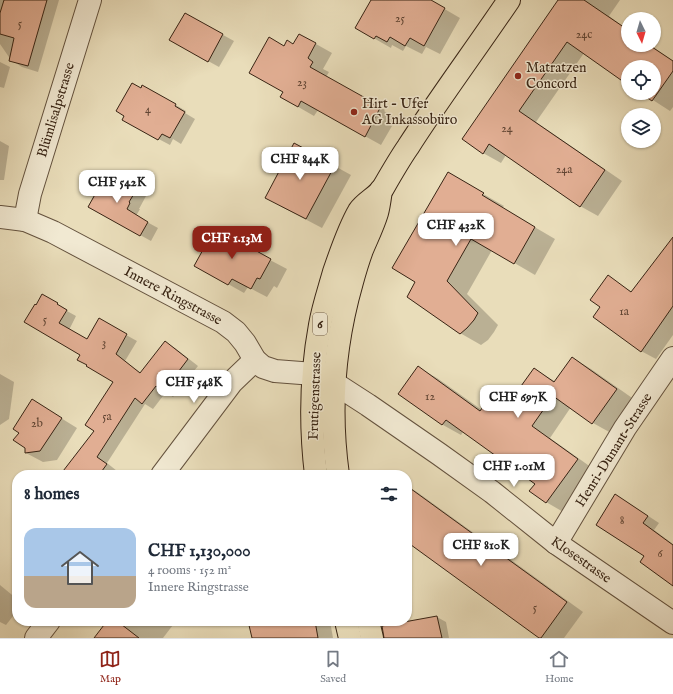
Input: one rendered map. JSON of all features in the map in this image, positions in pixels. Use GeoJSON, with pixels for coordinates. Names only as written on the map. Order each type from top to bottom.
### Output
{"type":"FeatureCollection","features":[{"type":"Feature","properties":{"kind":"main road","name":"Frutigenstrasse"},"geometry":{"type":"LineString","coordinates":[[315,470],[313,448],[312,400],[320,325],[338,261],[351,228],[360,209],[381,190],[408,147],[509,0]]}},
{"type":"Feature","properties":{"kind":"main road","name":"Frutigenstrasse"},"geometry":{"type":"LineString","coordinates":[[337,470],[333,408],[337,352],[356,266],[377,214],[381,190]]}},
{"type":"Feature","properties":{"kind":"main road"},"geometry":{"type":"LineString","coordinates":[[347,626],[350,638]]}},
{"type":"Feature","properties":{"kind":"main road"},"geometry":{"type":"LineString","coordinates":[[369,626],[372,638]]}},
{"type":"Feature","properties":{"kind":"street","name":"Blümlisalpstrasse"},"geometry":{"type":"LineString","coordinates":[[25,220],[30,194],[90,0]]}},
{"type":"Feature","properties":{"kind":"street","name":"Innere Ringstrasse"},"geometry":{"type":"LineString","coordinates":[[0,217],[25,220],[53,232],[223,322],[246,342],[255,360]]}},
{"type":"Feature","properties":{"kind":"street","name":"Henri-Dunant-Strasse"},"geometry":{"type":"LineString","coordinates":[[556,543],[625,428],[673,358]]}},
{"type":"Feature","properties":{"kind":"street"},"geometry":{"type":"LineString","coordinates":[[166,470],[232,382],[255,360],[264,367],[275,371],[314,374],[334,383]]}},
{"type":"Feature","properties":{"kind":"street","name":"Klosestrasse"},"geometry":{"type":"LineString","coordinates":[[334,383],[492,492],[556,543],[673,623]]}},
{"type":"Feature","properties":{"kind":"street"},"geometry":{"type":"LineString","coordinates":[[36,638],[45,626]]}},
{"type":"Feature","properties":{"kind":"building"},"geometry":{"type":"Polygon","coordinates":[[[4,0],[47,0],[28,66],[9,61],[14,38],[0,34],[0,13],[4,0]]]}},
{"type":"Feature","properties":{"kind":"building"},"geometry":{"type":"Polygon","coordinates":[[[371,0],[431,0],[445,8],[424,46],[410,38],[405,46],[390,37],[387,42],[376,36],[374,39],[355,28],[371,0]]]}},
{"type":"Feature","properties":{"kind":"building"},"geometry":{"type":"Polygon","coordinates":[[[558,0],[584,0],[621,25],[621,52],[660,52],[673,61],[673,71],[661,88],[661,60],[621,60],[621,80],[567,42],[519,111],[605,170],[580,207],[489,144],[483,154],[462,139],[558,0]]]}},
{"type":"Feature","properties":{"kind":"building"},"geometry":{"type":"Polygon","coordinates":[[[185,13],[223,34],[208,62],[169,40],[185,13]]]}},
{"type":"Feature","properties":{"kind":"building"},"geometry":{"type":"Polygon","coordinates":[[[299,34],[316,43],[308,58],[313,62],[310,67],[369,100],[368,101],[380,108],[365,137],[301,101],[298,107],[280,97],[283,92],[249,73],[269,37],[284,46],[287,40],[293,44],[299,34]]]}},
{"type":"Feature","properties":{"kind":"building"},"geometry":{"type":"Polygon","coordinates":[[[132,83],[141,88],[142,85],[176,104],[175,106],[185,112],[170,138],[162,134],[158,140],[122,120],[124,116],[116,111],[132,83]]]}},
{"type":"Feature","properties":{"kind":"building"},"geometry":{"type":"Polygon","coordinates":[[[294,143],[335,165],[306,219],[265,198],[294,143]]]}},
{"type":"Feature","properties":{"kind":"building"},"geometry":{"type":"Polygon","coordinates":[[[448,172],[484,193],[482,195],[535,227],[514,264],[471,239],[447,281],[478,313],[474,320],[460,334],[407,297],[415,282],[392,268],[448,172]]]}},
{"type":"Feature","properties":{"kind":"building"},"geometry":{"type":"Polygon","coordinates":[[[107,173],[137,189],[129,202],[130,203],[127,209],[148,222],[140,236],[88,207],[107,173]]]}},
{"type":"Feature","properties":{"kind":"building"},"geometry":{"type":"Polygon","coordinates":[[[215,228],[271,259],[260,279],[257,278],[251,289],[232,279],[228,285],[194,266],[215,228]]]}},
{"type":"Feature","properties":{"kind":"building"},"geometry":{"type":"Polygon","coordinates":[[[673,237],[673,306],[641,352],[593,317],[600,307],[590,300],[608,275],[631,292],[673,237]]]}},
{"type":"Feature","properties":{"kind":"building"},"geometry":{"type":"Polygon","coordinates":[[[42,294],[58,303],[57,304],[67,310],[59,323],[87,339],[99,318],[127,334],[116,354],[140,373],[165,341],[188,359],[163,392],[156,386],[142,404],[135,398],[97,457],[107,464],[103,470],[64,470],[94,431],[85,425],[113,382],[77,360],[80,355],[24,322],[35,304],[36,305],[42,294]]]}},
{"type":"Feature","properties":{"kind":"building"},"geometry":{"type":"Polygon","coordinates":[[[572,357],[617,389],[592,424],[553,396],[532,426],[578,459],[546,503],[529,491],[535,484],[446,420],[442,425],[398,394],[418,366],[480,411],[490,397],[506,407],[534,368],[554,382],[572,357]]]}},
{"type":"Feature","properties":{"kind":"building"},"geometry":{"type":"Polygon","coordinates":[[[32,399],[62,418],[40,451],[25,453],[25,448],[13,440],[19,433],[13,429],[32,399]]]}},
{"type":"Feature","properties":{"kind":"building"},"geometry":{"type":"Polygon","coordinates":[[[412,490],[567,602],[541,638],[412,546],[412,490]]]}},
{"type":"Feature","properties":{"kind":"building"},"geometry":{"type":"Polygon","coordinates":[[[615,494],[648,516],[643,523],[673,545],[673,586],[640,562],[644,556],[596,525],[615,494]]]}},
{"type":"Feature","properties":{"kind":"building"},"geometry":{"type":"Polygon","coordinates":[[[437,616],[442,638],[384,638],[382,626],[412,626],[412,621],[437,616]]]}},
{"type":"Feature","properties":{"kind":"building"},"geometry":{"type":"Polygon","coordinates":[[[103,626],[123,626],[139,638],[94,638],[103,626]]]}},
{"type":"Feature","properties":{"kind":"building"},"geometry":{"type":"Polygon","coordinates":[[[249,626],[316,626],[318,638],[252,638],[249,626]]]}},
{"type":"Feature","properties":{"kind":"place","name":"Matratzen Concord"},"geometry":{"type":"Point","coordinates":[518,76]}},
{"type":"Feature","properties":{"kind":"place","name":"Hirt - Ufer AG Inkassobüro"},"geometry":{"type":"Point","coordinates":[354,112]}}]}
